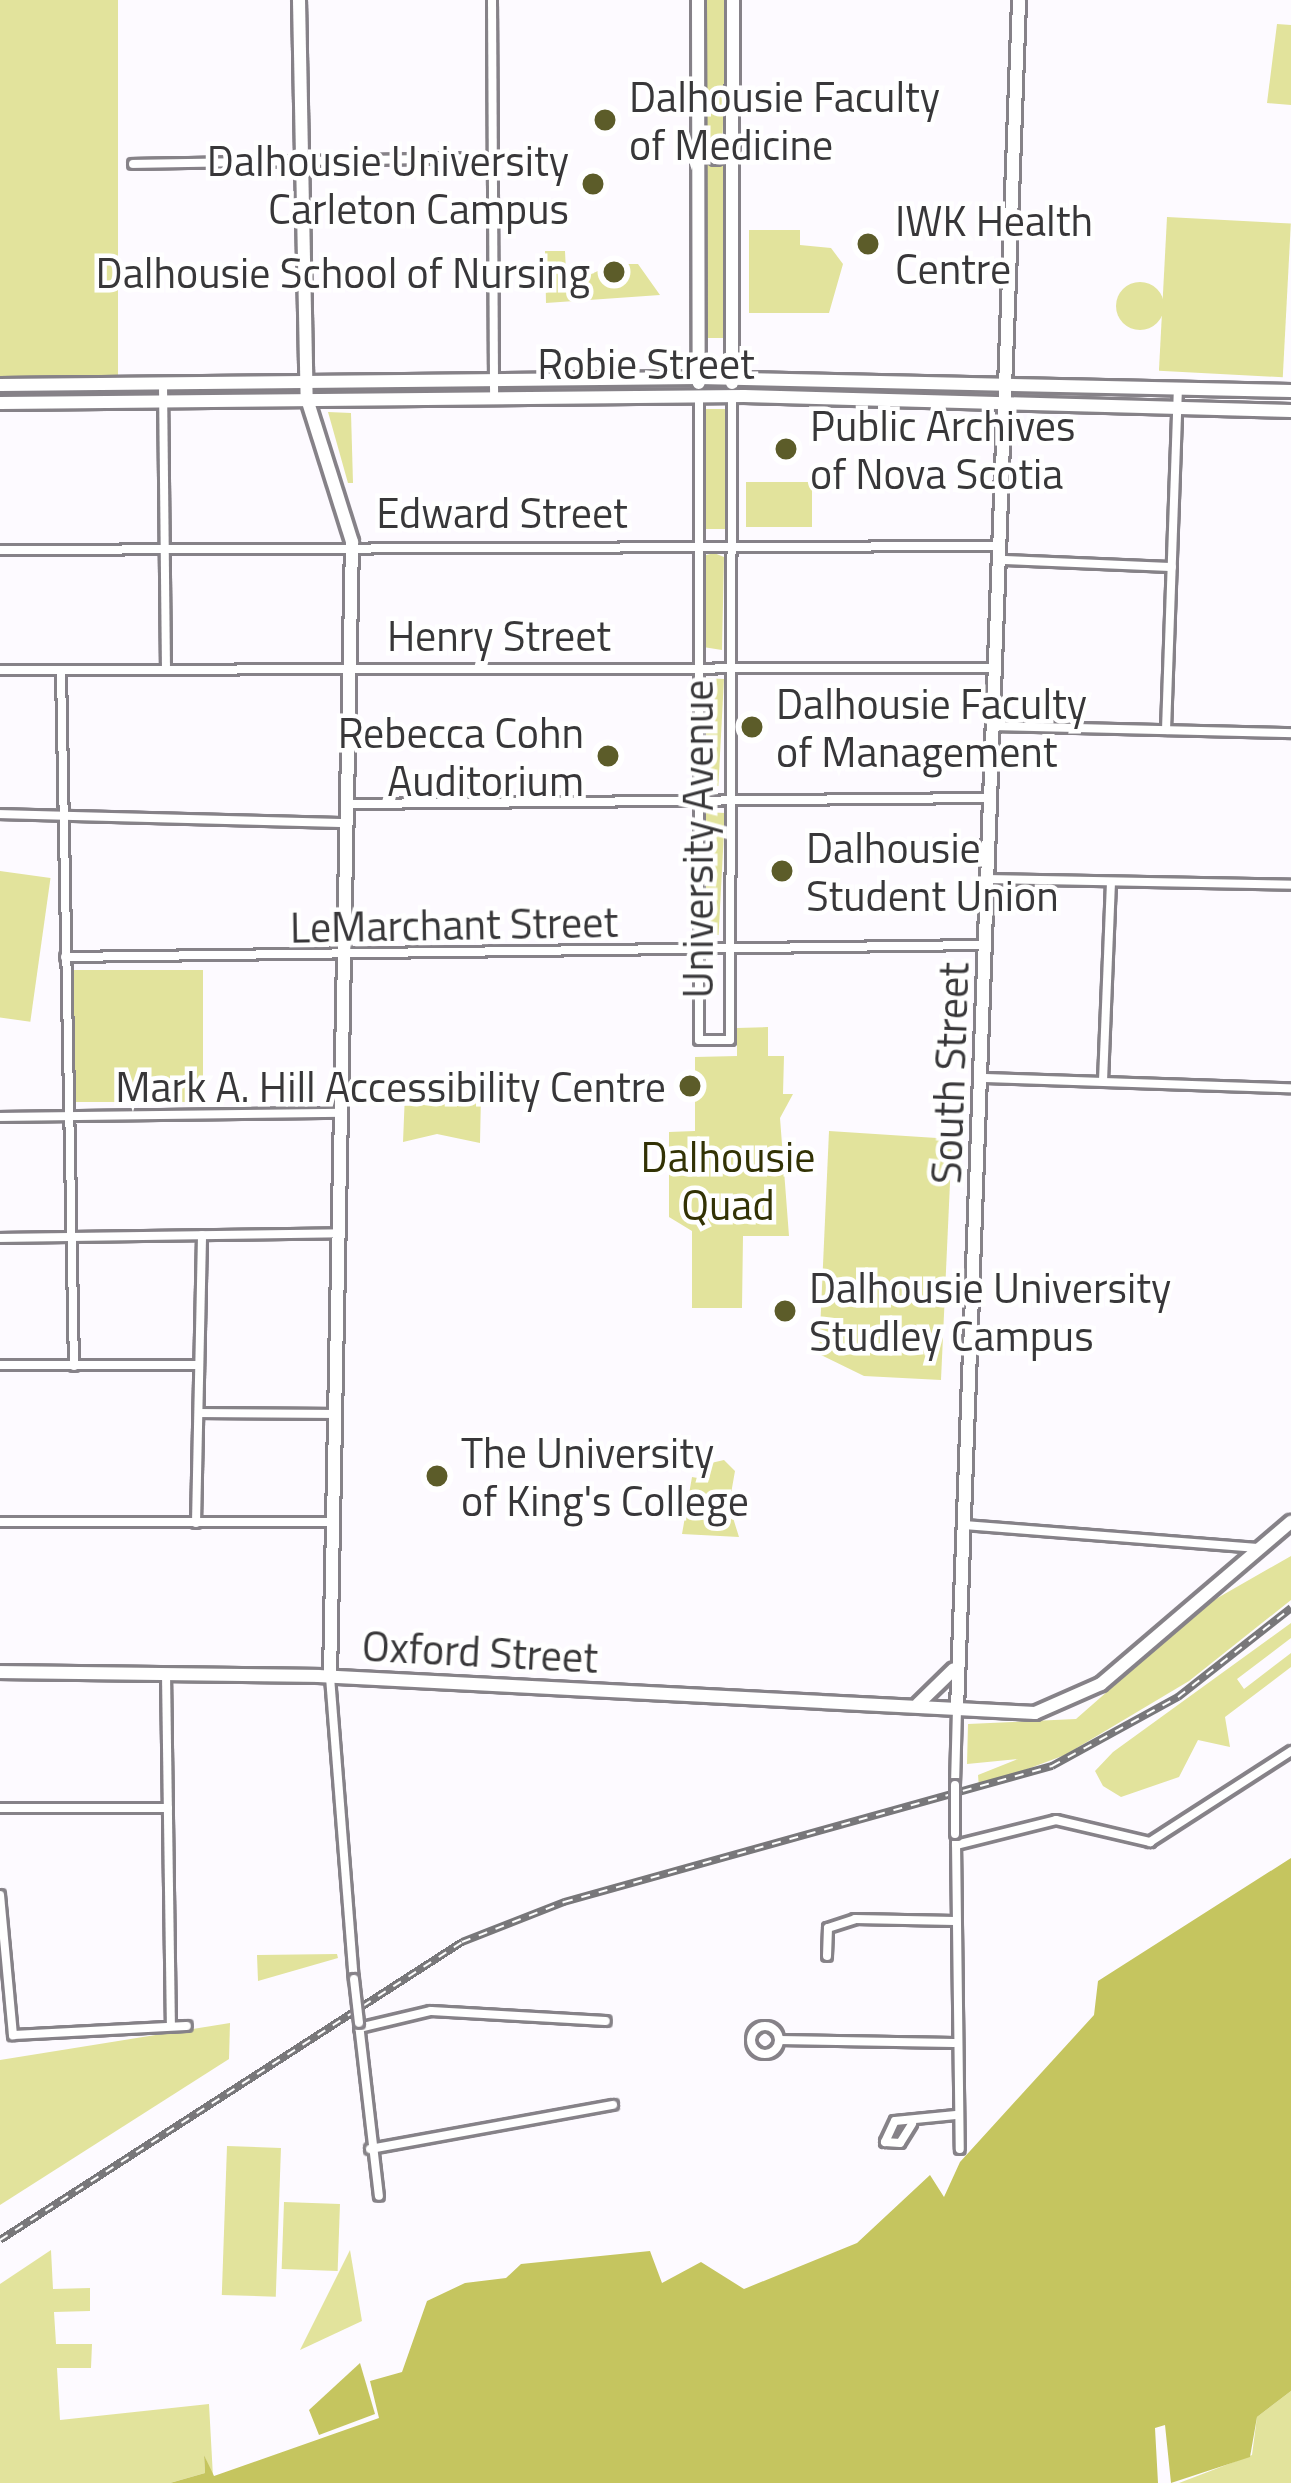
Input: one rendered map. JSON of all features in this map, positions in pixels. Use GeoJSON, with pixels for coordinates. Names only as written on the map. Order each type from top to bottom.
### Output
{"type":"FeatureCollection","features":[{"type":"Feature","properties":{"kind":"main road"},"geometry":{"type":"LineString","coordinates":[[299,0],[307,400],[352,542],[330,1677]]}},
{"type":"Feature","properties":{"kind":"main road","name":"University Avenue"},"geometry":{"type":"LineString","coordinates":[[698,0],[698,396]]}},
{"type":"Feature","properties":{"kind":"main road","name":"University Avenue"},"geometry":{"type":"LineString","coordinates":[[732,396],[733,0]]}},
{"type":"Feature","properties":{"kind":"main road","name":"South Street"},"geometry":{"type":"LineString","coordinates":[[957,1708],[1004,553],[1019,0]]}},
{"type":"Feature","properties":{"kind":"main road"},"geometry":{"type":"LineString","coordinates":[[698,146],[716,158],[733,146]]}},
{"type":"Feature","properties":{"kind":"main road","name":"Robie Street"},"geometry":{"type":"LineString","coordinates":[[0,386],[698,378],[1291,391]]}},
{"type":"Feature","properties":{"kind":"main road","name":"Robie Street"},"geometry":{"type":"LineString","coordinates":[[0,403],[732,396],[1291,411]]}},
{"type":"Feature","properties":{"kind":"main road","name":"Oxford Street"},"geometry":{"type":"LineString","coordinates":[[0,1672],[330,1677],[1035,1713],[1076,1700],[1291,1522]]}},
{"type":"Feature","properties":{"kind":"main road"},"geometry":{"type":"LineString","coordinates":[[911,1706],[957,1663]]}},
{"type":"Feature","properties":{"kind":"street"},"geometry":{"type":"LineString","coordinates":[[492,0],[494,397]]}},
{"type":"Feature","properties":{"kind":"street"},"geometry":{"type":"LineString","coordinates":[[133,164],[494,158]]}},
{"type":"Feature","properties":{"kind":"street"},"geometry":{"type":"LineString","coordinates":[[163,384],[166,669]]}},
{"type":"Feature","properties":{"kind":"street"},"geometry":{"type":"LineString","coordinates":[[1166,730],[1178,388]]}},
{"type":"Feature","properties":{"kind":"street","name":"University Avenue"},"geometry":{"type":"LineString","coordinates":[[698,396],[699,1040],[730,1040],[732,396]]}},
{"type":"Feature","properties":{"kind":"street","name":"Edward Street"},"geometry":{"type":"LineString","coordinates":[[0,550],[352,542],[731,542],[1004,553],[1172,568]]}},
{"type":"Feature","properties":{"kind":"street","name":"Henry Street"},"geometry":{"type":"LineString","coordinates":[[0,670],[698,664],[999,668]]}},
{"type":"Feature","properties":{"kind":"street"},"geometry":{"type":"LineString","coordinates":[[61,670],[74,1366]]}},
{"type":"Feature","properties":{"kind":"street"},"geometry":{"type":"LineString","coordinates":[[996,726],[1291,733]]}},
{"type":"Feature","properties":{"kind":"street"},"geometry":{"type":"LineString","coordinates":[[350,804],[993,798]]}},
{"type":"Feature","properties":{"kind":"street"},"geometry":{"type":"LineString","coordinates":[[0,814],[63,822],[349,824]]}},
{"type":"Feature","properties":{"kind":"street"},"geometry":{"type":"LineString","coordinates":[[990,879],[1291,885]]}},
{"type":"Feature","properties":{"kind":"street"},"geometry":{"type":"LineString","coordinates":[[1103,1081],[1111,882]]}},
{"type":"Feature","properties":{"kind":"street","name":"LeMarchant Street"},"geometry":{"type":"LineString","coordinates":[[65,957],[987,945]]}},
{"type":"Feature","properties":{"kind":"street"},"geometry":{"type":"LineString","coordinates":[[982,1078],[1291,1088]]}},
{"type":"Feature","properties":{"kind":"street"},"geometry":{"type":"LineString","coordinates":[[0,1117],[343,1113]]}},
{"type":"Feature","properties":{"kind":"street"},"geometry":{"type":"LineString","coordinates":[[0,1238],[340,1233]]}},
{"type":"Feature","properties":{"kind":"street"},"geometry":{"type":"LineString","coordinates":[[196,1523],[202,1235]]}},
{"type":"Feature","properties":{"kind":"street"},"geometry":{"type":"LineString","coordinates":[[0,1365],[199,1365]]}},
{"type":"Feature","properties":{"kind":"street"},"geometry":{"type":"LineString","coordinates":[[199,1413],[338,1414]]}},
{"type":"Feature","properties":{"kind":"street"},"geometry":{"type":"LineString","coordinates":[[0,1522],[336,1522]]}},
{"type":"Feature","properties":{"kind":"street"},"geometry":{"type":"LineString","coordinates":[[963,1525],[1261,1549]]}},
{"type":"Feature","properties":{"kind":"street"},"geometry":{"type":"LineString","coordinates":[[166,1674],[171,2023]]}},
{"type":"Feature","properties":{"kind":"street"},"geometry":{"type":"LineString","coordinates":[[330,1677],[370,2150],[379,2196]]}},
{"type":"Feature","properties":{"kind":"street","name":"South Street"},"geometry":{"type":"LineString","coordinates":[[957,1708],[954,2043],[960,2150]]}},
{"type":"Feature","properties":{"kind":"street"},"geometry":{"type":"LineString","coordinates":[[956,1840],[1056,1820],[1150,1842],[1291,1751]]}},
{"type":"Feature","properties":{"kind":"street"},"geometry":{"type":"LineString","coordinates":[[0,1808],[167,1808]]}},
{"type":"Feature","properties":{"kind":"street"},"geometry":{"type":"LineString","coordinates":[[0,1895],[12,2031],[22,2037],[171,2023],[187,2026]]}},
{"type":"Feature","properties":{"kind":"street"},"geometry":{"type":"LineString","coordinates":[[827,1956],[828,1928],[855,1918],[955,1921]]}},
{"type":"Feature","properties":{"kind":"street"},"geometry":{"type":"LineString","coordinates":[[359,2025],[431,2011],[606,2020]]}},
{"type":"Feature","properties":{"kind":"street"},"geometry":{"type":"LineString","coordinates":[[779,2040],[954,2043]]}},
{"type":"Feature","properties":{"kind":"street"},"geometry":{"type":"LineString","coordinates":[[370,2150],[614,2105]]}},
{"type":"Feature","properties":{"kind":"street"},"geometry":{"type":"LineString","coordinates":[[912,2124],[956,2115]]}},
{"type":"Feature","properties":{"kind":"green space"},"geometry":{"type":"Polygon","coordinates":[[[0,0],[118,0],[118,376],[0,376],[0,0]]]}},
{"type":"Feature","properties":{"kind":"green space"},"geometry":{"type":"Polygon","coordinates":[[[704,0],[727,0],[722,153],[704,147],[704,0]]]}},
{"type":"Feature","properties":{"kind":"green space"},"geometry":{"type":"Polygon","coordinates":[[[1277,24],[1291,25],[1291,105],[1267,103],[1277,24]]]}},
{"type":"Feature","properties":{"kind":"green space"},"geometry":{"type":"Polygon","coordinates":[[[704,159],[727,159],[727,338],[704,338],[704,159]]]}},
{"type":"Feature","properties":{"kind":"green space"},"geometry":{"type":"Polygon","coordinates":[[[1167,217],[1291,223],[1283,377],[1159,371],[1167,217]]]}},
{"type":"Feature","properties":{"kind":"green space"},"geometry":{"type":"Polygon","coordinates":[[[749,230],[800,230],[800,245],[831,248],[843,264],[829,313],[749,313],[749,230]]]}},
{"type":"Feature","properties":{"kind":"green space"},"geometry":{"type":"Polygon","coordinates":[[[545,251],[565,251],[566,272],[582,278],[607,267],[607,280],[621,280],[622,264],[638,264],[660,295],[546,303],[545,251]]]}},
{"type":"Feature","properties":{"kind":"green space"},"geometry":{"type":"Polygon","coordinates":[[[1140,282],[1157,289],[1164,306],[1157,323],[1140,330],[1123,323],[1116,306],[1123,289],[1140,282]]]}},
{"type":"Feature","properties":{"kind":"green space"},"geometry":{"type":"Polygon","coordinates":[[[704,409],[727,409],[727,529],[704,529],[704,409]]]}},
{"type":"Feature","properties":{"kind":"green space"},"geometry":{"type":"Polygon","coordinates":[[[328,412],[351,413],[353,483],[348,483],[328,412]]]}},
{"type":"Feature","properties":{"kind":"green space"},"geometry":{"type":"Polygon","coordinates":[[[746,482],[812,482],[812,527],[746,527],[746,482]]]}},
{"type":"Feature","properties":{"kind":"green space"},"geometry":{"type":"Polygon","coordinates":[[[703,556],[724,557],[722,650],[703,647],[703,556]]]}},
{"type":"Feature","properties":{"kind":"green space"},"geometry":{"type":"Polygon","coordinates":[[[703,678],[724,679],[718,786],[697,785],[703,678]]]}},
{"type":"Feature","properties":{"kind":"green space"},"geometry":{"type":"Polygon","coordinates":[[[705,812],[725,813],[719,935],[699,934],[705,812]]]}},
{"type":"Feature","properties":{"kind":"green space"},"geometry":{"type":"Polygon","coordinates":[[[0,871],[51,878],[30,1022],[0,1017],[0,871]]]}},
{"type":"Feature","properties":{"kind":"green space"},"geometry":{"type":"Polygon","coordinates":[[[70,970],[203,970],[203,1102],[70,1102],[70,970]]]}},
{"type":"Feature","properties":{"kind":"green space","name":"Dalhousie Quad"},"geometry":{"type":"Polygon","coordinates":[[[768,1027],[768,1056],[784,1056],[783,1094],[793,1094],[780,1118],[789,1236],[743,1236],[742,1308],[692,1308],[692,1231],[669,1217],[669,1132],[695,1131],[695,1057],[737,1056],[737,1028],[768,1027]]]}},
{"type":"Feature","properties":{"kind":"green space"},"geometry":{"type":"Polygon","coordinates":[[[405,1093],[481,1094],[480,1143],[437,1134],[403,1142],[405,1093]]]}},
{"type":"Feature","properties":{"kind":"green space"},"geometry":{"type":"Polygon","coordinates":[[[829,1131],[952,1139],[941,1380],[864,1376],[819,1354],[829,1131]]]}},
{"type":"Feature","properties":{"kind":"green space"},"geometry":{"type":"Polygon","coordinates":[[[724,1460],[735,1471],[729,1505],[739,1537],[682,1534],[692,1477],[709,1480],[711,1463],[724,1460]]]}},
{"type":"Feature","properties":{"kind":"green space"},"geometry":{"type":"Polygon","coordinates":[[[1291,1556],[1291,1600],[1189,1681],[1065,1755],[979,1787],[978,1775],[1018,1759],[967,1764],[968,1724],[1076,1719],[1207,1604],[1291,1556]]]}},
{"type":"Feature","properties":{"kind":"green space"},"geometry":{"type":"Polygon","coordinates":[[[1291,1623],[1291,1638],[1237,1679],[1244,1689],[1291,1653],[1291,1667],[1225,1717],[1230,1747],[1198,1740],[1179,1777],[1121,1797],[1103,1786],[1095,1771],[1113,1752],[1291,1623]]]}},
{"type":"Feature","properties":{"kind":"green space"},"geometry":{"type":"Polygon","coordinates":[[[337,1954],[338,1958],[258,1981],[257,1955],[337,1954]]]}},
{"type":"Feature","properties":{"kind":"green space"},"geometry":{"type":"Polygon","coordinates":[[[230,2023],[229,2059],[0,2205],[0,2060],[230,2023]]]}},
{"type":"Feature","properties":{"kind":"green space"},"geometry":{"type":"Polygon","coordinates":[[[227,2146],[281,2148],[276,2297],[222,2295],[227,2146]]]}},
{"type":"Feature","properties":{"kind":"green space"},"geometry":{"type":"Polygon","coordinates":[[[284,2202],[340,2204],[338,2271],[282,2269],[284,2202]]]}},
{"type":"Feature","properties":{"kind":"green space"},"geometry":{"type":"Polygon","coordinates":[[[51,2250],[53,2289],[90,2288],[90,2311],[54,2312],[56,2344],[92,2344],[91,2368],[57,2368],[60,2420],[209,2404],[213,2477],[204,2455],[205,2473],[170,2483],[0,2483],[0,2284],[51,2250]]]}},
{"type":"Feature","properties":{"kind":"green space"},"geometry":{"type":"Polygon","coordinates":[[[350,2250],[362,2321],[300,2350],[350,2250]]]}},
{"type":"Feature","properties":{"kind":"green space"},"geometry":{"type":"Polygon","coordinates":[[[1291,2391],[1291,2483],[1179,2483],[1252,2455],[1257,2417],[1291,2391]]]}},
{"type":"Feature","properties":{"kind":"shaded area"},"geometry":{"type":"Polygon","coordinates":[[[1291,1858],[1291,2391],[1257,2417],[1250,2457],[1171,2483],[1165,2425],[1155,2428],[1158,2483],[170,2483],[205,2473],[204,2455],[214,2476],[379,2418],[370,2381],[402,2372],[427,2301],[465,2283],[506,2278],[521,2264],[650,2251],[662,2283],[701,2262],[744,2289],[857,2243],[930,2175],[944,2197],[960,2162],[1094,2015],[1098,1981],[1291,1858]]]}},
{"type":"Feature","properties":{"kind":"shaded area"},"geometry":{"type":"Polygon","coordinates":[[[360,2363],[375,2414],[319,2435],[309,2410],[360,2363]]]}},
{"type":"Feature","properties":{"kind":"railway"},"geometry":{"type":"LineString","coordinates":[[0,2240],[462,1942],[564,1902],[1052,1766],[1178,1697],[1291,1608]]}},
{"type":"Feature","properties":{"kind":"place","name":"Dalhousie Faculty of Medicine"},"geometry":{"type":"Point","coordinates":[605,120]}},
{"type":"Feature","properties":{"kind":"place","name":"Dalhousie University Carleton Campus"},"geometry":{"type":"Point","coordinates":[593,184]}},
{"type":"Feature","properties":{"kind":"place","name":"IWK Health Centre"},"geometry":{"type":"Point","coordinates":[868,244]}},
{"type":"Feature","properties":{"kind":"place","name":"Dalhousie School of Nursing"},"geometry":{"type":"Point","coordinates":[614,272]}},
{"type":"Feature","properties":{"kind":"place","name":"Public Archives of Nova Scotia"},"geometry":{"type":"Point","coordinates":[786,449]}},
{"type":"Feature","properties":{"kind":"place","name":"Dalhousie Faculty of Management"},"geometry":{"type":"Point","coordinates":[752,727]}},
{"type":"Feature","properties":{"kind":"place","name":"Rebecca Cohn Auditorium"},"geometry":{"type":"Point","coordinates":[608,756]}},
{"type":"Feature","properties":{"kind":"place","name":"Dalhousie Student Union"},"geometry":{"type":"Point","coordinates":[782,871]}},
{"type":"Feature","properties":{"kind":"place","name":"Mark A. Hill Accessibility Centre"},"geometry":{"type":"Point","coordinates":[690,1086]}},
{"type":"Feature","properties":{"kind":"place","name":"Dalhousie University Studley Campus"},"geometry":{"type":"Point","coordinates":[785,1311]}},
{"type":"Feature","properties":{"kind":"place","name":"The University of King's College"},"geometry":{"type":"Point","coordinates":[437,1476]}}]}
